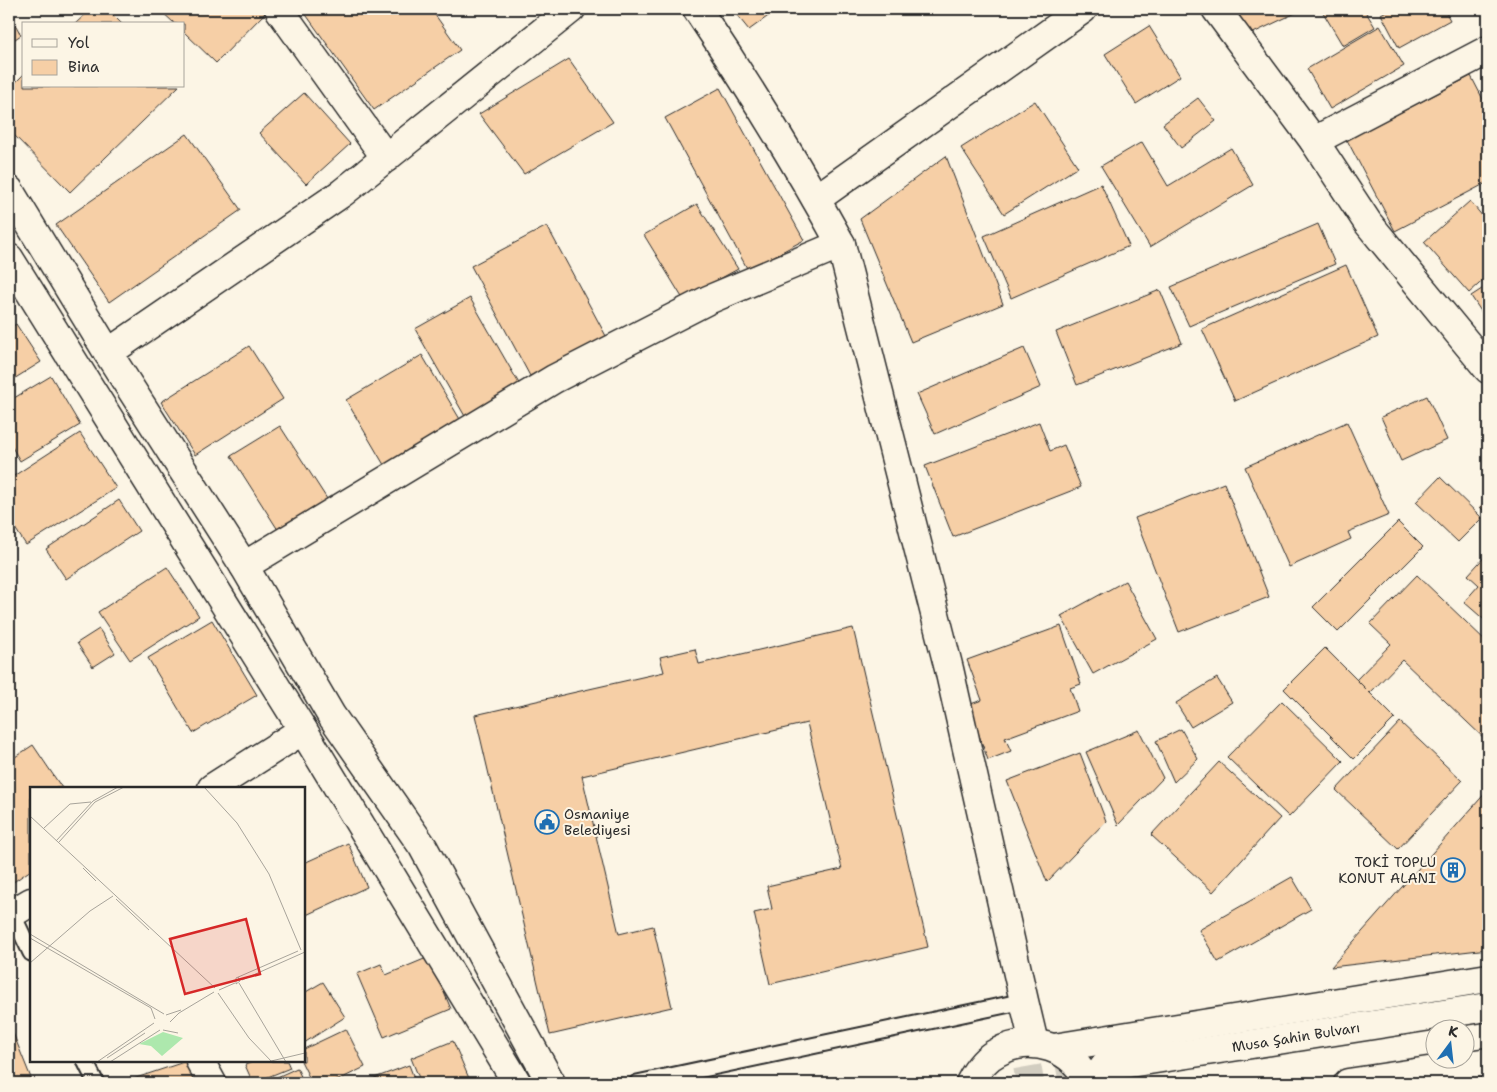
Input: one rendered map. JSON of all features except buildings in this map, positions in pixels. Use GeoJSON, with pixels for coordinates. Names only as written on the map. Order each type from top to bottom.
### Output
{"type":"FeatureCollection","features":[{"type":"Feature","properties":{"kind":"street"},"geometry":{"type":"LineString","coordinates":[[279,9],[386,158]]}},
{"type":"Feature","properties":{"kind":"street"},"geometry":{"type":"LineString","coordinates":[[108,353],[342,193],[570,9]]}},
{"type":"Feature","properties":{"kind":"street"},"geometry":{"type":"LineString","coordinates":[[697,9],[720,42],[816,199],[841,244],[949,669],[1024,1001],[1044,1046],[1072,1060],[1086,1077],[1096,1075]]}},
{"type":"Feature","properties":{"kind":"street"},"geometry":{"type":"LineString","coordinates":[[816,199],[1083,9]]}},
{"type":"Feature","properties":{"kind":"street"},"geometry":{"type":"LineString","coordinates":[[1216,9],[1314,141],[1368,223],[1488,368]]}},
{"type":"Feature","properties":{"kind":"street"},"geometry":{"type":"LineString","coordinates":[[1314,141],[1488,50]]}},
{"type":"Feature","properties":{"kind":"street"},"geometry":{"type":"LineString","coordinates":[[9,190],[108,353],[244,566],[331,715],[423,847],[551,1083]]}},
{"type":"Feature","properties":{"kind":"street"},"geometry":{"type":"LineString","coordinates":[[244,566],[554,378],[708,300],[841,244]]}},
{"type":"Feature","properties":{"kind":"street"},"geometry":{"type":"LineString","coordinates":[[9,258],[304,730],[517,1083]]}},
{"type":"Feature","properties":{"kind":"street"},"geometry":{"type":"LineString","coordinates":[[214,787],[304,730]]}},
{"type":"Feature","properties":{"kind":"street"},"geometry":{"type":"LineString","coordinates":[[970,1083],[981,1065],[996,1052],[1014,1045],[1044,1046],[1488,978]]}},
{"type":"Feature","properties":{"kind":"street","name":"Musa Şahin Bulvarı"},"geometry":{"type":"LineString","coordinates":[[1096,1075],[1488,1007]]}},
{"type":"Feature","properties":{"kind":"street"},"geometry":{"type":"LineString","coordinates":[[201,1062],[212,1083]]}},
{"type":"Feature","properties":{"kind":"street"},"geometry":{"type":"LineString","coordinates":[[1348,1083],[1488,1062]]}},
{"type":"Feature","properties":{"kind":"lane"},"geometry":{"type":"LineString","coordinates":[[17,910],[30,950]]}},
{"type":"Feature","properties":{"kind":"lane"},"geometry":{"type":"LineString","coordinates":[[637,1083],[1024,1001]]}},
{"type":"Feature","properties":{"kind":"lane"},"geometry":{"type":"LineString","coordinates":[[86,1062],[96,1083]]}},
{"type":"Feature","properties":{"kind":"tunnel"},"geometry":{"type":"LineString","coordinates":[[1016,1083],[1103,1067]]}},
{"type":"Feature","properties":{"kind":"place","name":"Osmaniye Belediyesi"},"geometry":{"type":"Point","coordinates":[547,822]}},
{"type":"Feature","properties":{"kind":"place","name":"TOKİ TOPLU KONUT ALANI"},"geometry":{"type":"Point","coordinates":[1453,870]}}]}
